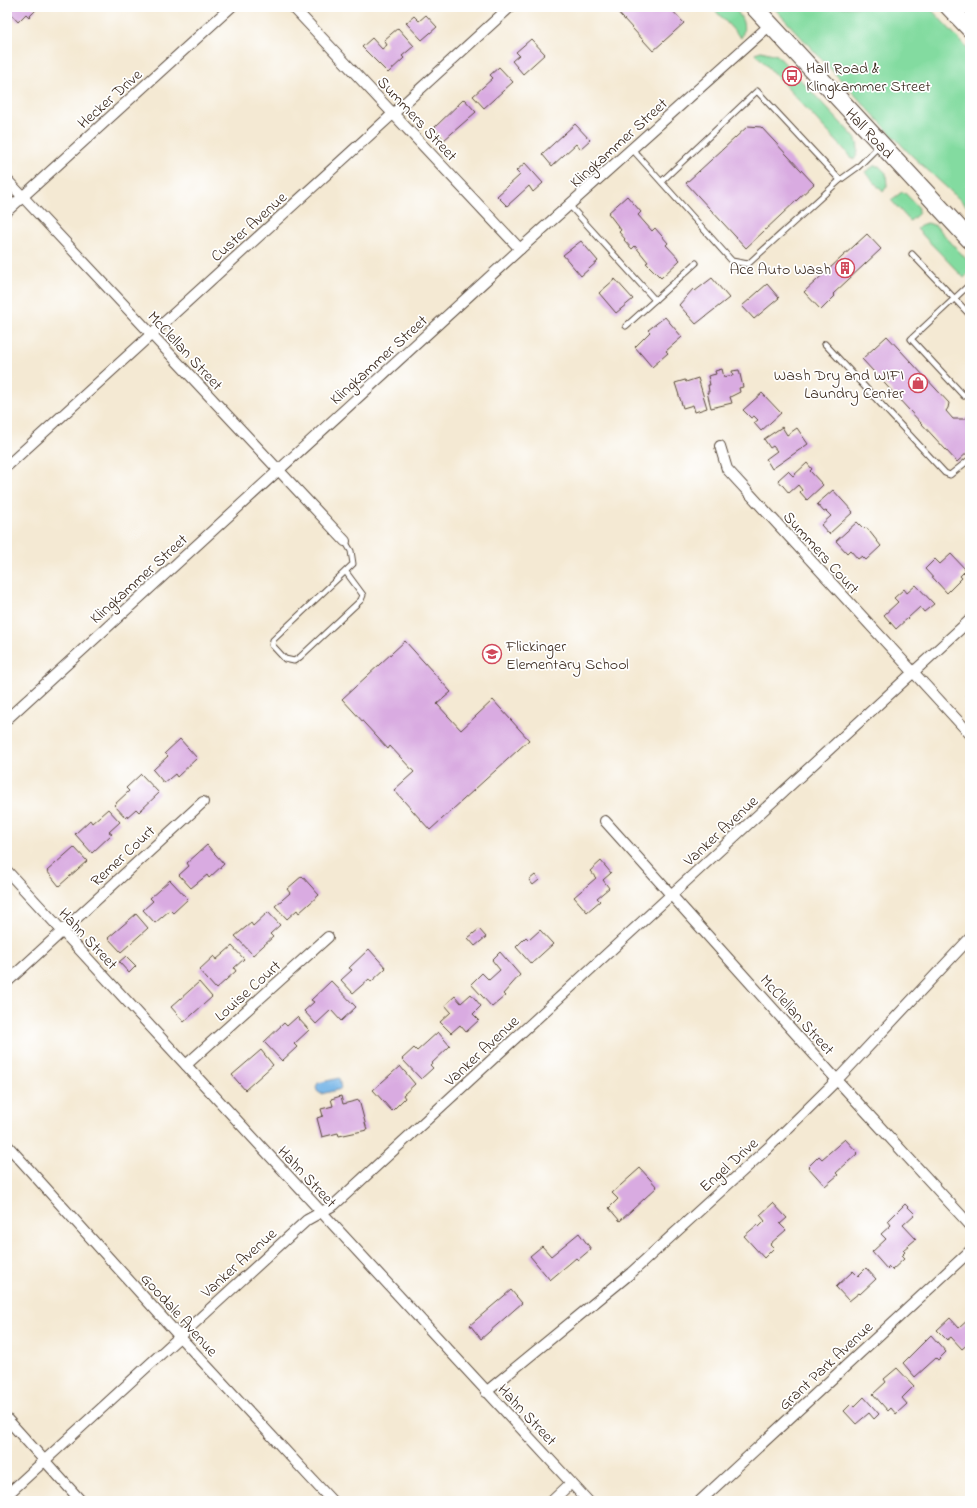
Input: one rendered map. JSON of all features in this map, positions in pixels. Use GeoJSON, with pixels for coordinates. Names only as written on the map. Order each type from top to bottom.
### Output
{"type":"FeatureCollection","features":[{"type":"Feature","properties":{"kind":"highway","name":"Hall Road"},"geometry":{"type":"LineString","coordinates":[[754,7],[970,240]]}},
{"type":"Feature","properties":{"kind":"highway"},"geometry":{"type":"LineString","coordinates":[[949,7],[969,28]]}},
{"type":"Feature","properties":{"kind":"street","name":"Hecker Drive"},"geometry":{"type":"LineString","coordinates":[[7,211],[231,7]]}},
{"type":"Feature","properties":{"kind":"street","name":"Summers Street"},"geometry":{"type":"LineString","coordinates":[[293,7],[394,113],[520,250]]}},
{"type":"Feature","properties":{"kind":"street","name":"Custer Avenue"},"geometry":{"type":"LineString","coordinates":[[7,466],[510,7]]}},
{"type":"Feature","properties":{"kind":"street","name":"Klingkammer Street"},"geometry":{"type":"LineString","coordinates":[[7,719],[278,470],[770,25]]}},
{"type":"Feature","properties":{"kind":"street","name":"McClellan Street"},"geometry":{"type":"LineString","coordinates":[[7,180],[345,541]]}},
{"type":"Feature","properties":{"kind":"street","name":"Summers Court"},"geometry":{"type":"LineString","coordinates":[[720,446],[727,469],[913,672]]}},
{"type":"Feature","properties":{"kind":"street","name":"Vanker Avenue"},"geometry":{"type":"LineString","coordinates":[[7,1495],[307,1220],[334,1205],[970,620]]}},
{"type":"Feature","properties":{"kind":"street"},"geometry":{"type":"LineString","coordinates":[[913,672],[970,734]]}},
{"type":"Feature","properties":{"kind":"street","name":"Remer Court"},"geometry":{"type":"LineString","coordinates":[[7,982],[203,802]]}},
{"type":"Feature","properties":{"kind":"street","name":"McClellan Street"},"geometry":{"type":"LineString","coordinates":[[605,821],[837,1080],[970,1225]]}},
{"type":"Feature","properties":{"kind":"street","name":"Hahn Street"},"geometry":{"type":"LineString","coordinates":[[7,871],[588,1501]]}},
{"type":"Feature","properties":{"kind":"street","name":"Louise Court"},"geometry":{"type":"LineString","coordinates":[[186,1065],[328,937]]}},
{"type":"Feature","properties":{"kind":"street","name":"Engel Drive"},"geometry":{"type":"LineString","coordinates":[[486,1392],[631,1273],[769,1147],[837,1080],[970,938]]}},
{"type":"Feature","properties":{"kind":"street","name":"Goodale Avenue"},"geometry":{"type":"LineString","coordinates":[[7,1145],[179,1336],[332,1501]]}},
{"type":"Feature","properties":{"kind":"street","name":"Grant Park Avenue"},"geometry":{"type":"LineString","coordinates":[[700,1501],[970,1251]]}},
{"type":"Feature","properties":{"kind":"street"},"geometry":{"type":"LineString","coordinates":[[7,1419],[82,1501]]}},
{"type":"Feature","properties":{"kind":"street"},"geometry":{"type":"LineString","coordinates":[[552,1501],[571,1483]]}},
{"type":"Feature","properties":{"kind":"lane"},"geometry":{"type":"LineString","coordinates":[[662,181],[757,91],[840,180]]}},
{"type":"Feature","properties":{"kind":"lane"},"geometry":{"type":"LineString","coordinates":[[632,149],[732,261],[748,264],[881,144]]}},
{"type":"Feature","properties":{"kind":"lane"},"geometry":{"type":"LineString","coordinates":[[570,206],[655,300]]}},
{"type":"Feature","properties":{"kind":"lane"},"geometry":{"type":"LineString","coordinates":[[912,254],[970,315]]}},
{"type":"Feature","properties":{"kind":"lane"},"geometry":{"type":"LineString","coordinates":[[626,326],[696,263]]}},
{"type":"Feature","properties":{"kind":"lane"},"geometry":{"type":"LineString","coordinates":[[970,284],[911,339],[964,396],[970,390]]}},
{"type":"Feature","properties":{"kind":"lane"},"geometry":{"type":"LineString","coordinates":[[825,344],[945,473],[950,475],[955,473],[970,459]]}},
{"type":"Feature","properties":{"kind":"lane"},"geometry":{"type":"LineString","coordinates":[[345,541],[351,551],[353,564],[273,640],[272,645],[285,660],[294,661],[300,657],[361,600],[363,595],[346,572]]}},
{"type":"Feature","properties":{"kind":"green space"},"geometry":{"type":"Polygon","coordinates":[[[712,7],[733,7],[743,21],[744,29],[741,38],[712,7]]]}},
{"type":"Feature","properties":{"kind":"green space"},"geometry":{"type":"Polygon","coordinates":[[[773,7],[929,7],[970,51],[970,209],[909,153],[773,7]]]}},
{"type":"Feature","properties":{"kind":"green space"},"geometry":{"type":"Polygon","coordinates":[[[761,51],[777,55],[855,138],[858,149],[854,160],[755,53],[761,51]]]}},
{"type":"Feature","properties":{"kind":"green space"},"geometry":{"type":"Polygon","coordinates":[[[874,166],[879,166],[886,173],[887,186],[883,192],[865,172],[874,166]]]}},
{"type":"Feature","properties":{"kind":"green space"},"geometry":{"type":"Polygon","coordinates":[[[902,192],[905,193],[919,208],[918,214],[910,221],[891,200],[902,192]]]}},
{"type":"Feature","properties":{"kind":"green space"},"geometry":{"type":"Polygon","coordinates":[[[928,223],[936,226],[968,261],[969,273],[964,278],[917,229],[923,224],[928,223]]]}},
{"type":"Feature","properties":{"kind":"water"},"geometry":{"type":"Polygon","coordinates":[[[339,1078],[341,1089],[321,1094],[317,1091],[316,1087],[318,1083],[339,1078]]]}},
{"type":"Feature","properties":{"kind":"building"},"geometry":{"type":"Polygon","coordinates":[[[12,7],[33,7],[36,10],[29,17],[26,14],[18,22],[8,11],[12,7]]]}},
{"type":"Feature","properties":{"kind":"building"},"geometry":{"type":"Polygon","coordinates":[[[613,7],[669,7],[684,23],[653,51],[613,7]]]}},
{"type":"Feature","properties":{"kind":"building"},"geometry":{"type":"Polygon","coordinates":[[[426,15],[437,27],[422,40],[406,23],[414,16],[419,21],[426,15]]]}},
{"type":"Feature","properties":{"kind":"building"},"geometry":{"type":"Polygon","coordinates":[[[398,28],[414,46],[402,56],[404,58],[388,73],[362,47],[372,38],[382,49],[387,45],[384,40],[398,28]]]}},
{"type":"Feature","properties":{"kind":"building"},"geometry":{"type":"Polygon","coordinates":[[[531,39],[545,54],[523,74],[512,61],[519,55],[516,52],[531,39]]]}},
{"type":"Feature","properties":{"kind":"building"},"geometry":{"type":"Polygon","coordinates":[[[499,67],[513,82],[484,108],[473,96],[493,78],[490,75],[499,67]]]}},
{"type":"Feature","properties":{"kind":"building"},"geometry":{"type":"Polygon","coordinates":[[[464,99],[476,112],[444,140],[434,128],[464,99]]]}},
{"type":"Feature","properties":{"kind":"building"},"geometry":{"type":"Polygon","coordinates":[[[575,124],[590,140],[580,149],[576,144],[552,166],[542,154],[575,124]]]}},
{"type":"Feature","properties":{"kind":"building"},"geometry":{"type":"Polygon","coordinates":[[[748,126],[761,127],[814,184],[746,248],[686,183],[748,126]]]}},
{"type":"Feature","properties":{"kind":"building"},"geometry":{"type":"Polygon","coordinates":[[[525,163],[543,183],[533,192],[529,186],[507,206],[497,196],[520,175],[516,171],[525,163]]]}},
{"type":"Feature","properties":{"kind":"building"},"geometry":{"type":"Polygon","coordinates":[[[627,196],[641,212],[638,215],[652,231],[655,228],[668,243],[666,245],[680,260],[661,278],[646,263],[648,262],[635,246],[632,249],[624,240],[625,239],[619,232],[621,230],[608,213],[627,196]]]}},
{"type":"Feature","properties":{"kind":"building","name":"Ace Auto Wash"},"geometry":{"type":"Polygon","coordinates":[[[867,234],[881,249],[833,294],[835,296],[821,310],[804,292],[867,234]]]}},
{"type":"Feature","properties":{"kind":"building"},"geometry":{"type":"Polygon","coordinates":[[[581,241],[598,261],[581,276],[563,255],[581,241]]]}},
{"type":"Feature","properties":{"kind":"building"},"geometry":{"type":"Polygon","coordinates":[[[712,278],[729,298],[696,324],[679,305],[693,289],[695,291],[712,278]]]}},
{"type":"Feature","properties":{"kind":"building"},"geometry":{"type":"Polygon","coordinates":[[[615,279],[633,299],[616,313],[599,293],[615,279]]]}},
{"type":"Feature","properties":{"kind":"building"},"geometry":{"type":"Polygon","coordinates":[[[767,284],[779,298],[754,319],[742,306],[767,284]]]}},
{"type":"Feature","properties":{"kind":"building"},"geometry":{"type":"Polygon","coordinates":[[[665,317],[682,337],[666,351],[668,353],[652,367],[635,347],[650,332],[648,330],[665,317]]]}},
{"type":"Feature","properties":{"kind":"building"},"geometry":{"type":"Polygon","coordinates":[[[887,336],[949,403],[946,411],[953,419],[965,419],[970,414],[970,450],[957,462],[862,359],[887,336]]]}},
{"type":"Feature","properties":{"kind":"building"},"geometry":{"type":"Polygon","coordinates":[[[722,369],[724,377],[733,375],[732,371],[739,370],[743,387],[739,388],[740,392],[730,397],[732,403],[711,408],[707,392],[709,392],[708,385],[710,385],[708,376],[716,374],[715,371],[722,369]]]}},
{"type":"Feature","properties":{"kind":"building"},"geometry":{"type":"Polygon","coordinates":[[[698,378],[707,408],[695,412],[693,405],[683,408],[675,383],[685,380],[686,382],[698,378]]]}},
{"type":"Feature","properties":{"kind":"building"},"geometry":{"type":"Polygon","coordinates":[[[762,393],[781,413],[761,431],[754,423],[758,420],[754,416],[751,418],[743,410],[762,393]]]}},
{"type":"Feature","properties":{"kind":"building"},"geometry":{"type":"Polygon","coordinates":[[[782,427],[787,435],[797,428],[808,444],[772,469],[766,459],[777,451],[773,446],[770,448],[764,439],[782,427]]]}},
{"type":"Feature","properties":{"kind":"building"},"geometry":{"type":"Polygon","coordinates":[[[807,463],[812,469],[810,471],[823,485],[807,500],[800,492],[802,490],[798,485],[789,493],[778,480],[788,471],[793,476],[807,463]]]}},
{"type":"Feature","properties":{"kind":"building"},"geometry":{"type":"Polygon","coordinates":[[[833,490],[853,512],[829,534],[821,525],[831,516],[826,511],[824,512],[817,504],[833,490]]]}},
{"type":"Feature","properties":{"kind":"building"},"geometry":{"type":"Polygon","coordinates":[[[857,522],[864,529],[866,527],[881,546],[866,560],[862,556],[858,559],[850,550],[847,553],[836,541],[857,522]]]}},
{"type":"Feature","properties":{"kind":"building"},"geometry":{"type":"Polygon","coordinates":[[[951,554],[966,570],[960,576],[962,578],[947,593],[925,569],[935,559],[940,564],[951,554]]]}},
{"type":"Feature","properties":{"kind":"building"},"geometry":{"type":"Polygon","coordinates":[[[916,585],[934,604],[924,612],[920,607],[896,629],[884,615],[898,602],[894,598],[904,589],[907,593],[916,585]]]}},
{"type":"Feature","properties":{"kind":"building"},"geometry":{"type":"Polygon","coordinates":[[[405,641],[451,692],[437,704],[461,730],[493,700],[529,740],[430,830],[394,790],[414,772],[390,746],[388,749],[342,699],[405,641]]]}},
{"type":"Feature","properties":{"kind":"building"},"geometry":{"type":"Polygon","coordinates":[[[970,690],[970,701],[965,695],[970,690]]]}},
{"type":"Feature","properties":{"kind":"building"},"geometry":{"type":"Polygon","coordinates":[[[180,739],[197,758],[177,777],[175,774],[164,783],[153,770],[168,756],[165,753],[180,739]]]}},
{"type":"Feature","properties":{"kind":"building"},"geometry":{"type":"Polygon","coordinates":[[[141,774],[159,793],[139,812],[136,809],[126,818],[114,805],[129,791],[126,788],[141,774]]]}},
{"type":"Feature","properties":{"kind":"building"},"geometry":{"type":"Polygon","coordinates":[[[108,809],[120,822],[109,832],[112,834],[92,853],[75,834],[90,820],[92,823],[108,809]]]}},
{"type":"Feature","properties":{"kind":"building"},"geometry":{"type":"Polygon","coordinates":[[[207,845],[224,864],[209,878],[207,875],[191,888],[179,875],[189,866],[187,863],[207,845]]]}},
{"type":"Feature","properties":{"kind":"building"},"geometry":{"type":"Polygon","coordinates":[[[74,847],[87,861],[59,886],[47,871],[74,847]]]}},
{"type":"Feature","properties":{"kind":"building"},"geometry":{"type":"Polygon","coordinates":[[[601,861],[611,873],[603,880],[609,888],[597,898],[600,901],[587,912],[574,897],[596,878],[590,871],[601,861]]]}},
{"type":"Feature","properties":{"kind":"building"},"geometry":{"type":"Polygon","coordinates":[[[535,875],[539,880],[533,885],[529,880],[535,875]]]}},
{"type":"Feature","properties":{"kind":"building"},"geometry":{"type":"Polygon","coordinates":[[[302,876],[319,895],[299,913],[297,910],[287,919],[275,906],[290,893],[287,889],[302,876]]]}},
{"type":"Feature","properties":{"kind":"building"},"geometry":{"type":"Polygon","coordinates":[[[170,880],[188,899],[173,913],[170,910],[155,923],[143,910],[153,901],[150,898],[170,880]]]}},
{"type":"Feature","properties":{"kind":"building"},"geometry":{"type":"Polygon","coordinates":[[[268,912],[280,925],[270,934],[273,937],[253,955],[235,936],[251,923],[253,926],[268,912]]]}},
{"type":"Feature","properties":{"kind":"building"},"geometry":{"type":"Polygon","coordinates":[[[136,914],[148,928],[121,952],[108,938],[136,914]]]}},
{"type":"Feature","properties":{"kind":"building"},"geometry":{"type":"Polygon","coordinates":[[[479,929],[486,937],[475,946],[468,938],[479,929]]]}},
{"type":"Feature","properties":{"kind":"building"},"geometry":{"type":"Polygon","coordinates":[[[540,930],[553,944],[531,964],[516,947],[526,937],[529,940],[540,930]]]}},
{"type":"Feature","properties":{"kind":"building"},"geometry":{"type":"Polygon","coordinates":[[[232,946],[244,959],[234,968],[236,971],[216,989],[199,970],[214,956],[216,960],[232,946]]]}},
{"type":"Feature","properties":{"kind":"building"},"geometry":{"type":"Polygon","coordinates":[[[369,949],[386,968],[371,982],[369,979],[353,993],[341,980],[352,970],[349,968],[369,949]]]}},
{"type":"Feature","properties":{"kind":"building"},"geometry":{"type":"Polygon","coordinates":[[[500,952],[520,975],[503,994],[505,996],[492,1007],[471,984],[482,973],[489,980],[500,970],[492,960],[500,952]]]}},
{"type":"Feature","properties":{"kind":"building"},"geometry":{"type":"Polygon","coordinates":[[[126,956],[136,966],[129,973],[119,962],[126,956]]]}},
{"type":"Feature","properties":{"kind":"building"},"geometry":{"type":"Polygon","coordinates":[[[331,981],[356,1007],[341,1021],[331,1010],[316,1024],[304,1011],[314,1002],[311,1000],[331,981]]]}},
{"type":"Feature","properties":{"kind":"building"},"geometry":{"type":"Polygon","coordinates":[[[199,982],[212,997],[184,1022],[171,1007],[199,982]]]}},
{"type":"Feature","properties":{"kind":"building"},"geometry":{"type":"Polygon","coordinates":[[[471,994],[481,1006],[473,1014],[479,1020],[466,1032],[460,1025],[451,1033],[440,1022],[451,1012],[445,1005],[455,996],[461,1003],[471,994]]]}},
{"type":"Feature","properties":{"kind":"building"},"geometry":{"type":"Polygon","coordinates":[[[297,1017],[309,1030],[294,1044],[297,1047],[282,1061],[264,1042],[284,1023],[287,1026],[297,1017]]]}},
{"type":"Feature","properties":{"kind":"building"},"geometry":{"type":"Polygon","coordinates":[[[438,1032],[450,1046],[430,1065],[433,1068],[421,1079],[402,1059],[414,1048],[417,1051],[438,1032]]]}},
{"type":"Feature","properties":{"kind":"building"},"geometry":{"type":"Polygon","coordinates":[[[261,1050],[273,1065],[245,1090],[232,1075],[261,1050]]]}},
{"type":"Feature","properties":{"kind":"building"},"geometry":{"type":"Polygon","coordinates":[[[400,1066],[415,1084],[403,1095],[405,1098],[392,1111],[373,1090],[400,1066]]]}},
{"type":"Feature","properties":{"kind":"building"},"geometry":{"type":"Polygon","coordinates":[[[341,1096],[343,1104],[359,1100],[367,1130],[339,1136],[338,1133],[322,1137],[317,1118],[323,1116],[321,1109],[333,1106],[331,1099],[341,1096]]]}},
{"type":"Feature","properties":{"kind":"building"},"geometry":{"type":"Polygon","coordinates":[[[845,1139],[858,1153],[836,1173],[838,1175],[825,1186],[808,1167],[819,1156],[822,1159],[845,1139]]]}},
{"type":"Feature","properties":{"kind":"building"},"geometry":{"type":"Polygon","coordinates":[[[640,1168],[657,1187],[620,1221],[609,1208],[618,1199],[612,1193],[640,1168]]]}},
{"type":"Feature","properties":{"kind":"building"},"geometry":{"type":"Polygon","coordinates":[[[773,1203],[787,1218],[780,1224],[786,1230],[770,1244],[774,1248],[764,1258],[744,1236],[757,1225],[759,1227],[765,1221],[760,1215],[773,1203]]]}},
{"type":"Feature","properties":{"kind":"building"},"geometry":{"type":"Polygon","coordinates":[[[905,1204],[915,1214],[903,1225],[916,1239],[903,1250],[905,1252],[901,1256],[904,1259],[892,1270],[889,1267],[887,1269],[872,1252],[886,1239],[881,1234],[891,1225],[888,1221],[905,1204]]]}},
{"type":"Feature","properties":{"kind":"building"},"geometry":{"type":"Polygon","coordinates":[[[579,1233],[591,1249],[578,1260],[576,1258],[550,1280],[530,1256],[542,1246],[551,1256],[579,1233]]]}},
{"type":"Feature","properties":{"kind":"building"},"geometry":{"type":"Polygon","coordinates":[[[866,1268],[876,1279],[860,1294],[859,1293],[849,1301],[836,1287],[853,1271],[858,1276],[866,1268]]]}},
{"type":"Feature","properties":{"kind":"building"},"geometry":{"type":"Polygon","coordinates":[[[511,1290],[522,1303],[481,1339],[470,1325],[511,1290]]]}},
{"type":"Feature","properties":{"kind":"building"},"geometry":{"type":"Polygon","coordinates":[[[950,1318],[959,1328],[970,1318],[970,1342],[962,1349],[951,1337],[947,1340],[937,1330],[950,1318]]]}},
{"type":"Feature","properties":{"kind":"building"},"geometry":{"type":"Polygon","coordinates":[[[931,1335],[946,1352],[938,1360],[936,1358],[915,1377],[903,1363],[931,1335]]]}},
{"type":"Feature","properties":{"kind":"building"},"geometry":{"type":"Polygon","coordinates":[[[897,1368],[914,1386],[902,1398],[907,1404],[896,1414],[891,1408],[888,1411],[873,1394],[886,1382],[884,1379],[897,1368]]]}},
{"type":"Feature","properties":{"kind":"building"},"geometry":{"type":"Polygon","coordinates":[[[864,1397],[879,1414],[874,1419],[869,1413],[856,1424],[844,1411],[851,1404],[854,1407],[864,1397]]]}},
{"type":"Feature","properties":{"kind":"place","name":"Hall Road & Klingkammer Street"},"geometry":{"type":"Point","coordinates":[792,76]}},
{"type":"Feature","properties":{"kind":"place","name":"Ace Auto Wash"},"geometry":{"type":"Point","coordinates":[845,268]}},
{"type":"Feature","properties":{"kind":"place","name":"Wash Dry and WIFI Laundry Center"},"geometry":{"type":"Point","coordinates":[918,383]}},
{"type":"Feature","properties":{"kind":"place","name":"Flickinger Elementary School"},"geometry":{"type":"Point","coordinates":[492,654]}}]}
